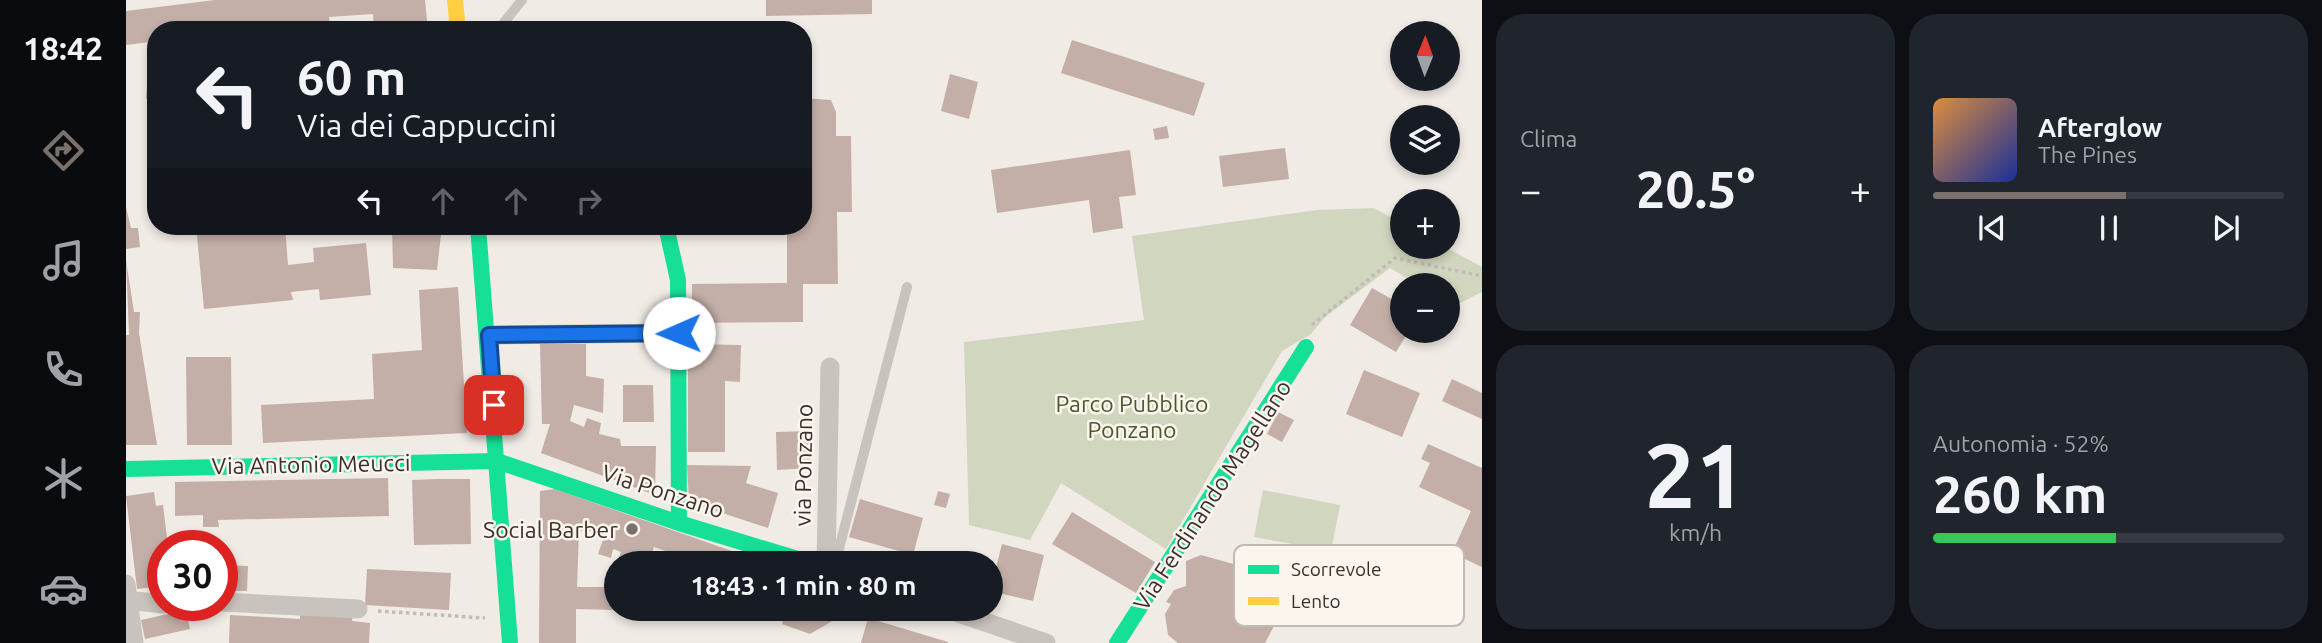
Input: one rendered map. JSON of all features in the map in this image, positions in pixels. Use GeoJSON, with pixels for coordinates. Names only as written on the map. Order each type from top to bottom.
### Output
{"type":"FeatureCollection","features":[{"type":"Feature","properties":{"kind":"street"},"geometry":{"type":"LineString","coordinates":[[455,0],[457,21]]}},
{"type":"Feature","properties":{"kind":"street"},"geometry":{"type":"LineString","coordinates":[[479,235],[489,335],[510,643]]}},
{"type":"Feature","properties":{"kind":"street"},"geometry":{"type":"LineString","coordinates":[[668,235],[677,269],[679,523]]}},
{"type":"Feature","properties":{"kind":"street"},"geometry":{"type":"LineString","coordinates":[[489,335],[679,333]]}},
{"type":"Feature","properties":{"kind":"street","name":"Via Ferdinando Magellano"},"geometry":{"type":"LineString","coordinates":[[1117,643],[1306,346]]}},
{"type":"Feature","properties":{"kind":"street","name":"via Ponzano"},"geometry":{"type":"LineString","coordinates":[[826,551],[830,367]]}},
{"type":"Feature","properties":{"kind":"street","name":"Via Ponzano"},"geometry":{"type":"LineString","coordinates":[[497,461],[679,523],[771,551]]}},
{"type":"Feature","properties":{"kind":"street","name":"Via Antonio Meucci"},"geometry":{"type":"LineString","coordinates":[[126,469],[497,461]]}},
{"type":"Feature","properties":{"kind":"street"},"geometry":{"type":"LineString","coordinates":[[134,643],[127,595],[147,600]]}},
{"type":"Feature","properties":{"kind":"street"},"geometry":{"type":"LineString","coordinates":[[238,604],[358,609]]}},
{"type":"Feature","properties":{"kind":"street"},"geometry":{"type":"LineString","coordinates":[[982,621],[1046,643]]}},
{"type":"Feature","properties":{"kind":"lane"},"geometry":{"type":"LineString","coordinates":[[505,21],[522,0]]}},
{"type":"Feature","properties":{"kind":"lane"},"geometry":{"type":"LineString","coordinates":[[838,551],[907,287]]}},
{"type":"Feature","properties":{"kind":"path"},"geometry":{"type":"LineString","coordinates":[[1306,346],[1313,322],[1395,258],[1482,276]]}},
{"type":"Feature","properties":{"kind":"path"},"geometry":{"type":"LineString","coordinates":[[358,609],[509,620]]}},
{"type":"Feature","properties":{"kind":"green space","name":"Parco Pubblico Ponzano"},"geometry":{"type":"Polygon","coordinates":[[[1374,208],[1390,217],[1390,259],[1460,259],[1460,255],[1482,267],[1482,292],[1460,303],[1460,273],[1399,273],[1390,268],[1325,317],[1311,334],[1282,351],[1166,549],[1061,483],[1030,540],[969,525],[964,342],[1144,320],[1132,236],[1317,210],[1374,208]]]}},
{"type":"Feature","properties":{"kind":"green space"},"geometry":{"type":"Polygon","coordinates":[[[1263,490],[1340,505],[1332,545],[1298,545],[1254,537],[1263,490]]]}},
{"type":"Feature","properties":{"kind":"building"},"geometry":{"type":"Polygon","coordinates":[[[215,0],[425,0],[427,21],[373,21],[373,14],[329,17],[330,21],[147,21],[147,42],[126,45],[126,11],[215,0]]]}},
{"type":"Feature","properties":{"kind":"building"},"geometry":{"type":"Polygon","coordinates":[[[766,0],[872,0],[872,14],[766,16],[766,0]]]}},
{"type":"Feature","properties":{"kind":"building"},"geometry":{"type":"Polygon","coordinates":[[[1072,40],[1205,83],[1194,116],[1061,73],[1072,40]]]}},
{"type":"Feature","properties":{"kind":"building"},"geometry":{"type":"Polygon","coordinates":[[[950,74],[978,82],[969,119],[941,111],[950,74]]]}},
{"type":"Feature","properties":{"kind":"building"},"geometry":{"type":"Polygon","coordinates":[[[812,99],[831,100],[836,112],[836,136],[851,136],[852,212],[837,212],[838,284],[803,284],[803,322],[692,323],[692,284],[787,283],[787,235],[812,235],[812,99]]]}},
{"type":"Feature","properties":{"kind":"building"},"geometry":{"type":"Polygon","coordinates":[[[1167,126],[1169,138],[1155,140],[1153,129],[1167,126]]]}},
{"type":"Feature","properties":{"kind":"building"},"geometry":{"type":"Polygon","coordinates":[[[1285,148],[1289,179],[1223,187],[1219,156],[1285,148]]]}},
{"type":"Feature","properties":{"kind":"building"},"geometry":{"type":"Polygon","coordinates":[[[1130,150],[1136,195],[1119,197],[1123,228],[1093,233],[1089,200],[997,213],[991,170],[1130,150]]]}},
{"type":"Feature","properties":{"kind":"building"},"geometry":{"type":"Polygon","coordinates":[[[126,207],[131,228],[138,228],[140,247],[126,249],[126,207]]]}},
{"type":"Feature","properties":{"kind":"building"},"geometry":{"type":"Polygon","coordinates":[[[197,235],[286,235],[288,265],[314,262],[313,248],[366,243],[371,295],[320,300],[319,289],[291,292],[293,300],[204,309],[197,235]]]}},
{"type":"Feature","properties":{"kind":"building"},"geometry":{"type":"Polygon","coordinates":[[[392,235],[441,235],[437,270],[393,268],[392,235]]]}},
{"type":"Feature","properties":{"kind":"building"},"geometry":{"type":"Polygon","coordinates":[[[126,260],[134,312],[140,312],[139,333],[157,445],[126,445],[126,335],[129,335],[126,260]]]}},
{"type":"Feature","properties":{"kind":"building"},"geometry":{"type":"Polygon","coordinates":[[[458,287],[467,433],[263,443],[261,405],[374,399],[372,354],[422,350],[419,290],[458,287]]]}},
{"type":"Feature","properties":{"kind":"building"},"geometry":{"type":"Polygon","coordinates":[[[1372,288],[1390,298],[1390,343],[1402,343],[1396,352],[1350,325],[1372,288]]]}},
{"type":"Feature","properties":{"kind":"building"},"geometry":{"type":"Polygon","coordinates":[[[540,344],[586,344],[586,376],[604,379],[603,413],[574,405],[570,421],[584,427],[587,418],[601,423],[599,434],[620,439],[621,446],[656,446],[655,495],[541,453],[550,424],[542,424],[540,344]]]}},
{"type":"Feature","properties":{"kind":"building"},"geometry":{"type":"Polygon","coordinates":[[[688,344],[741,345],[740,382],[725,381],[725,452],[688,452],[688,344]]]}},
{"type":"Feature","properties":{"kind":"building"},"geometry":{"type":"Polygon","coordinates":[[[186,357],[231,357],[232,445],[187,445],[186,357]]]}},
{"type":"Feature","properties":{"kind":"building"},"geometry":{"type":"Polygon","coordinates":[[[1364,370],[1420,393],[1402,437],[1346,414],[1364,370]]]}},
{"type":"Feature","properties":{"kind":"building"},"geometry":{"type":"Polygon","coordinates":[[[1452,379],[1482,393],[1482,419],[1442,401],[1452,379]]]}},
{"type":"Feature","properties":{"kind":"building"},"geometry":{"type":"Polygon","coordinates":[[[623,385],[653,385],[654,422],[623,422],[623,385]]]}},
{"type":"Feature","properties":{"kind":"building"},"geometry":{"type":"Polygon","coordinates":[[[1278,412],[1294,420],[1282,442],[1267,434],[1278,412]]]}},
{"type":"Feature","properties":{"kind":"building"},"geometry":{"type":"Polygon","coordinates":[[[810,431],[811,468],[777,470],[776,432],[810,431]]]}},
{"type":"Feature","properties":{"kind":"building"},"geometry":{"type":"Polygon","coordinates":[[[1428,444],[1482,468],[1482,567],[1464,559],[1464,545],[1456,545],[1471,511],[1419,487],[1430,463],[1421,459],[1428,444]]]}},
{"type":"Feature","properties":{"kind":"building"},"geometry":{"type":"Polygon","coordinates":[[[687,465],[751,466],[746,483],[778,493],[768,528],[689,502],[687,465]]]}},
{"type":"Feature","properties":{"kind":"building"},"geometry":{"type":"Polygon","coordinates":[[[388,478],[389,516],[218,520],[219,527],[203,527],[203,515],[175,516],[175,482],[388,478]]]}},
{"type":"Feature","properties":{"kind":"building"},"geometry":{"type":"Polygon","coordinates":[[[470,479],[471,544],[414,545],[412,480],[470,479]]]}},
{"type":"Feature","properties":{"kind":"building"},"geometry":{"type":"Polygon","coordinates":[[[555,489],[732,551],[665,551],[654,547],[653,551],[613,549],[604,551],[604,556],[598,554],[606,531],[579,531],[577,587],[604,587],[604,610],[576,609],[576,643],[539,643],[540,491],[555,489]]]}},
{"type":"Feature","properties":{"kind":"building"},"geometry":{"type":"Polygon","coordinates":[[[938,491],[950,494],[946,508],[934,505],[938,491]]]}},
{"type":"Feature","properties":{"kind":"building"},"geometry":{"type":"Polygon","coordinates":[[[154,492],[156,506],[163,505],[166,530],[147,530],[147,588],[137,589],[126,496],[154,492]]]}},
{"type":"Feature","properties":{"kind":"building"},"geometry":{"type":"Polygon","coordinates":[[[860,499],[923,518],[914,551],[899,551],[849,537],[860,499]]]}},
{"type":"Feature","properties":{"kind":"building"},"geometry":{"type":"Polygon","coordinates":[[[1072,512],[1155,562],[1136,593],[1052,544],[1072,512]]]}},
{"type":"Feature","properties":{"kind":"building"},"geometry":{"type":"Polygon","coordinates":[[[1002,544],[1044,555],[1033,601],[1003,594],[1003,551],[1000,551],[1002,544]]]}},
{"type":"Feature","properties":{"kind":"building"},"geometry":{"type":"Polygon","coordinates":[[[1201,555],[1234,564],[1234,626],[1274,626],[1265,643],[1178,643],[1168,635],[1165,614],[1171,604],[1166,602],[1174,590],[1186,586],[1186,561],[1201,555]]]}},
{"type":"Feature","properties":{"kind":"building"},"geometry":{"type":"Polygon","coordinates":[[[238,566],[248,566],[247,591],[238,591],[238,566]]]}},
{"type":"Feature","properties":{"kind":"building"},"geometry":{"type":"Polygon","coordinates":[[[367,569],[451,573],[449,610],[365,605],[367,569]]]}},
{"type":"Feature","properties":{"kind":"building"},"geometry":{"type":"Polygon","coordinates":[[[300,614],[353,616],[352,621],[370,623],[369,643],[229,643],[230,621],[238,621],[238,615],[300,619],[300,614]]]}},
{"type":"Feature","properties":{"kind":"building"},"geometry":{"type":"Polygon","coordinates":[[[141,620],[188,621],[190,629],[145,639],[141,620]]]}},
{"type":"Feature","properties":{"kind":"building"},"geometry":{"type":"Polygon","coordinates":[[[783,621],[832,621],[810,634],[782,624],[783,621]]]}},
{"type":"Feature","properties":{"kind":"building"},"geometry":{"type":"Polygon","coordinates":[[[867,621],[878,621],[948,642],[948,643],[861,643],[867,621]]]}},
{"type":"Feature","properties":{"kind":"traffic: fast"},"geometry":{"type":"LineString","coordinates":[[479,235],[510,643]]}},
{"type":"Feature","properties":{"kind":"traffic: fast"},"geometry":{"type":"LineString","coordinates":[[668,235],[678,280],[679,523]]}},
{"type":"Feature","properties":{"kind":"traffic: fast"},"geometry":{"type":"LineString","coordinates":[[1117,643],[1306,347]]}},
{"type":"Feature","properties":{"kind":"traffic: fast"},"geometry":{"type":"LineString","coordinates":[[126,469],[497,461],[679,523],[771,551]]}},
{"type":"Feature","properties":{"kind":"traffic: slow"},"geometry":{"type":"LineString","coordinates":[[455,0],[457,21]]}},
{"type":"Feature","properties":{"kind":"place","name":"Social Barber"},"geometry":{"type":"Point","coordinates":[632,529]}},
{"type":"Feature","properties":{"kind":"route"},"geometry":{"type":"LineString","coordinates":[[494,405],[489,335],[679,333]]}}]}
